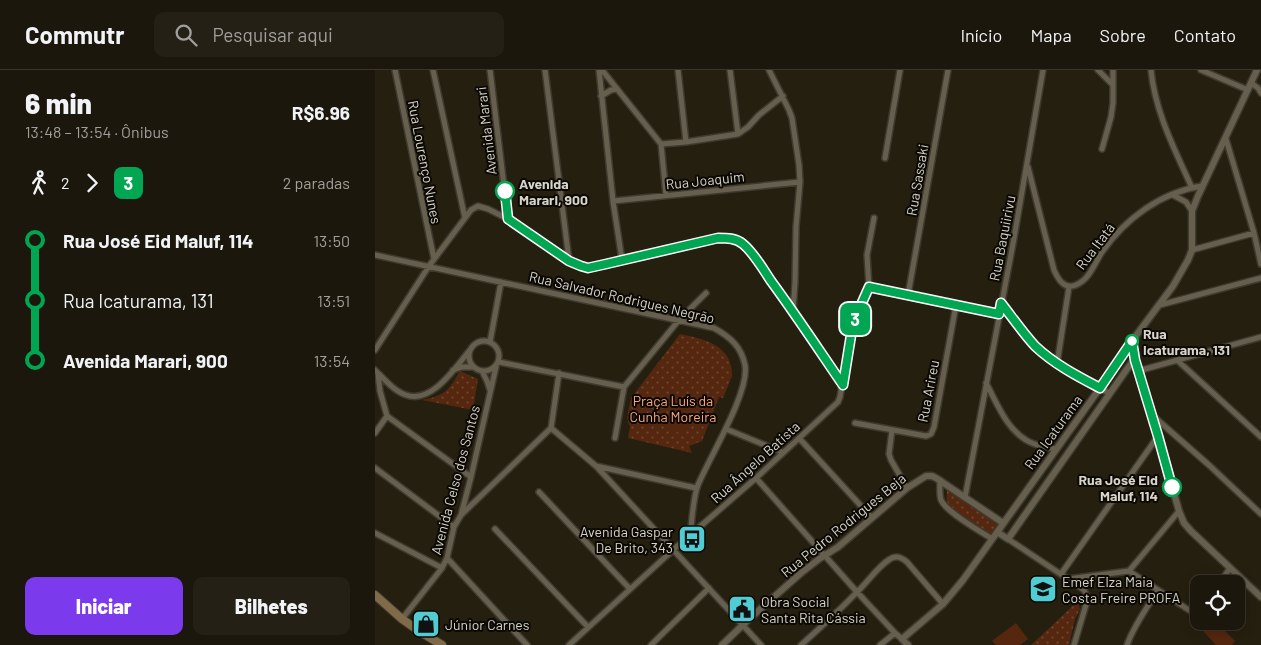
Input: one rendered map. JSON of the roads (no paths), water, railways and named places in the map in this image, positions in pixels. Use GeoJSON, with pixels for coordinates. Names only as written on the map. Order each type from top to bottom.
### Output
{"type":"FeatureCollection","features":[{"type":"Feature","properties":{"kind":"main road"},"geometry":{"type":"LineString","coordinates":[[375,595],[419,631],[442,645]]}},
{"type":"Feature","properties":{"kind":"street","name":"Rua Lourenço Nunes"},"geometry":{"type":"LineString","coordinates":[[395,70],[433,259]]}},
{"type":"Feature","properties":{"kind":"street"},"geometry":{"type":"LineString","coordinates":[[433,70],[465,218]]}},
{"type":"Feature","properties":{"kind":"street","name":"Avenida Marari"},"geometry":{"type":"LineString","coordinates":[[490,70],[508,219]]}},
{"type":"Feature","properties":{"kind":"street"},"geometry":{"type":"LineString","coordinates":[[545,70],[569,261]]}},
{"type":"Feature","properties":{"kind":"street"},"geometry":{"type":"LineString","coordinates":[[600,70],[601,96],[613,201],[622,260]]}},
{"type":"Feature","properties":{"kind":"street"},"geometry":{"type":"LineString","coordinates":[[600,70],[661,144],[666,195]]}},
{"type":"Feature","properties":{"kind":"street"},"geometry":{"type":"LineString","coordinates":[[678,70],[685,142]]}},
{"type":"Feature","properties":{"kind":"street"},"geometry":{"type":"LineString","coordinates":[[730,70],[738,134]]}},
{"type":"Feature","properties":{"kind":"street"},"geometry":{"type":"LineString","coordinates":[[769,70],[792,118],[799,165],[800,182],[796,227],[793,310]]}},
{"type":"Feature","properties":{"kind":"street"},"geometry":{"type":"LineString","coordinates":[[885,158],[900,70]]}},
{"type":"Feature","properties":{"kind":"street","name":"Rua Sassaki"},"geometry":{"type":"LineString","coordinates":[[908,294],[948,70]]}},
{"type":"Feature","properties":{"kind":"street","name":"Rua Baquiirivu"},"geometry":{"type":"LineString","coordinates":[[965,497],[1043,70]]}},
{"type":"Feature","properties":{"kind":"street"},"geometry":{"type":"LineString","coordinates":[[1098,70],[1113,85]]}},
{"type":"Feature","properties":{"kind":"street"},"geometry":{"type":"LineString","coordinates":[[1102,149],[1113,103],[1113,70]]}},
{"type":"Feature","properties":{"kind":"street"},"geometry":{"type":"LineString","coordinates":[[1151,70],[1163,124],[1191,188]]}},
{"type":"Feature","properties":{"kind":"street"},"geometry":{"type":"LineString","coordinates":[[1201,70],[1248,90]]}},
{"type":"Feature","properties":{"kind":"street"},"geometry":{"type":"LineString","coordinates":[[1192,211],[1257,70]]}},
{"type":"Feature","properties":{"kind":"street"},"geometry":{"type":"LineString","coordinates":[[1251,82],[1261,93]]}},
{"type":"Feature","properties":{"kind":"street"},"geometry":{"type":"LineString","coordinates":[[601,96],[617,89]]}},
{"type":"Feature","properties":{"kind":"street"},"geometry":{"type":"LineString","coordinates":[[661,144],[738,134],[783,96]]}},
{"type":"Feature","properties":{"kind":"street"},"geometry":{"type":"LineString","coordinates":[[1225,139],[1254,233],[1261,264]]}},
{"type":"Feature","properties":{"kind":"street","name":"Rua Itatá"},"geometry":{"type":"LineString","coordinates":[[1027,164],[1054,270],[1062,283],[1069,287],[1084,280],[1115,235],[1147,207],[1191,188],[1202,186]]}},
{"type":"Feature","properties":{"kind":"street","name":"Rua Joaquim"},"geometry":{"type":"LineString","coordinates":[[613,201],[800,182]]}},
{"type":"Feature","properties":{"kind":"street"},"geometry":{"type":"LineString","coordinates":[[1173,195],[1186,202],[1192,211]]}},
{"type":"Feature","properties":{"kind":"street"},"geometry":{"type":"LineString","coordinates":[[375,350],[433,259],[471,210],[478,206],[508,219],[569,261],[588,268],[718,238],[737,240],[744,245],[793,310],[843,385]]}},
{"type":"Feature","properties":{"kind":"street","name":"Rua Icaturama"},"geometry":{"type":"LineString","coordinates":[[902,639],[943,604],[963,580],[1173,286],[1192,250],[1192,211]]}},
{"type":"Feature","properties":{"kind":"street"},"geometry":{"type":"LineString","coordinates":[[874,218],[867,255],[869,287],[999,314]]}},
{"type":"Feature","properties":{"kind":"street"},"geometry":{"type":"LineString","coordinates":[[1192,250],[1254,233]]}},
{"type":"Feature","properties":{"kind":"street","name":"Rua Salvador Rodrigues Negrão"},"geometry":{"type":"LineString","coordinates":[[375,255],[714,328],[728,336],[737,345],[743,356],[746,374],[744,384],[726,429],[697,488],[690,535]]}},
{"type":"Feature","properties":{"kind":"street"},"geometry":{"type":"LineString","coordinates":[[1160,305],[1261,278]]}},
{"type":"Feature","properties":{"kind":"street"},"geometry":{"type":"LineString","coordinates":[[490,342],[501,282]]}},
{"type":"Feature","properties":{"kind":"street","name":"Rua Ângelo Batista"},"geometry":{"type":"LineString","coordinates":[[569,645],[838,402],[843,385],[853,323],[869,287]]}},
{"type":"Feature","properties":{"kind":"street"},"geometry":{"type":"LineString","coordinates":[[1057,364],[1069,287]]}},
{"type":"Feature","properties":{"kind":"street"},"geometry":{"type":"LineString","coordinates":[[615,438],[624,388],[679,320],[706,293]]}},
{"type":"Feature","properties":{"kind":"street"},"geometry":{"type":"LineString","coordinates":[[1001,303],[1035,345],[1057,364],[1109,393]]}},
{"type":"Feature","properties":{"kind":"street","name":"Rua Arireu"},"geometry":{"type":"LineString","coordinates":[[855,423],[929,436],[932,432],[956,305]]}},
{"type":"Feature","properties":{"kind":"street"},"geometry":{"type":"LineString","coordinates":[[1138,371],[1261,336]]}},
{"type":"Feature","properties":{"kind":"street"},"geometry":{"type":"LineString","coordinates":[[1132,341],[1138,371],[1184,523],[1261,597]]}},
{"type":"Feature","properties":{"kind":"street"},"geometry":{"type":"LineString","coordinates":[[377,372],[395,389],[405,395],[422,396],[435,389],[472,347],[478,342],[490,342],[497,346],[499,350],[500,358],[491,370],[482,371],[473,367],[462,367],[452,370]]}},
{"type":"Feature","properties":{"kind":"street"},"geometry":{"type":"LineString","coordinates":[[470,350],[469,358],[473,367]]}},
{"type":"Feature","properties":{"kind":"street","name":"Rua Icaturama"},"geometry":{"type":"LineString","coordinates":[[1007,539],[1109,393],[1135,360]]}},
{"type":"Feature","properties":{"kind":"street"},"geometry":{"type":"LineString","coordinates":[[1177,360],[1261,437]]}},
{"type":"Feature","properties":{"kind":"street"},"geometry":{"type":"LineString","coordinates":[[497,364],[559,374],[624,388]]}},
{"type":"Feature","properties":{"kind":"street","name":"Avenida Celso dos Santos"},"geometry":{"type":"LineString","coordinates":[[403,619],[442,568],[447,558],[454,527],[461,515],[471,477],[497,364]]}},
{"type":"Feature","properties":{"kind":"street","name":"Avenida Celso dos Santos"},"geometry":{"type":"LineString","coordinates":[[482,371],[490,393]]}},
{"type":"Feature","properties":{"kind":"street"},"geometry":{"type":"LineString","coordinates":[[377,372],[387,416],[471,477]]}},
{"type":"Feature","properties":{"kind":"street"},"geometry":{"type":"LineString","coordinates":[[461,515],[551,428],[559,374]]}},
{"type":"Feature","properties":{"kind":"street"},"geometry":{"type":"LineString","coordinates":[[986,383],[1016,433],[1026,441],[1056,449]]}},
{"type":"Feature","properties":{"kind":"street"},"geometry":{"type":"LineString","coordinates":[[1151,415],[1210,466],[1261,514]]}},
{"type":"Feature","properties":{"kind":"street"},"geometry":{"type":"LineString","coordinates":[[375,433],[387,416]]}},
{"type":"Feature","properties":{"kind":"street"},"geometry":{"type":"LineString","coordinates":[[551,428],[596,466],[761,645]]}},
{"type":"Feature","properties":{"kind":"street"},"geometry":{"type":"LineString","coordinates":[[726,429],[783,452]]}},
{"type":"Feature","properties":{"kind":"street"},"geometry":{"type":"LineString","coordinates":[[892,430],[889,454],[907,488]]}},
{"type":"Feature","properties":{"kind":"street"},"geometry":{"type":"LineString","coordinates":[[1061,574],[1158,436]]}},
{"type":"Feature","properties":{"kind":"street"},"geometry":{"type":"LineString","coordinates":[[799,438],[872,518]]}},
{"type":"Feature","properties":{"kind":"street"},"geometry":{"type":"LineString","coordinates":[[596,466],[697,488]]}},
{"type":"Feature","properties":{"kind":"street"},"geometry":{"type":"LineString","coordinates":[[375,468],[454,527]]}},
{"type":"Feature","properties":{"kind":"street","name":"Rua Pedro Rodrigues Beja"},"geometry":{"type":"LineString","coordinates":[[722,645],[801,573],[839,547],[907,488],[926,476],[932,476],[940,480]]}},
{"type":"Feature","properties":{"kind":"street"},"geometry":{"type":"LineString","coordinates":[[756,478],[857,592],[908,645]]}},
{"type":"Feature","properties":{"kind":"street"},"geometry":{"type":"LineString","coordinates":[[940,480],[1003,523]]}},
{"type":"Feature","properties":{"kind":"street"},"geometry":{"type":"LineString","coordinates":[[940,480],[940,496],[945,506],[992,539]]}},
{"type":"Feature","properties":{"kind":"street"},"geometry":{"type":"LineString","coordinates":[[539,492],[630,589]]}},
{"type":"Feature","properties":{"kind":"street"},"geometry":{"type":"LineString","coordinates":[[1129,571],[1179,511]]}},
{"type":"Feature","properties":{"kind":"street"},"geometry":{"type":"LineString","coordinates":[[495,529],[588,627]]}},
{"type":"Feature","properties":{"kind":"street"},"geometry":{"type":"LineString","coordinates":[[997,532],[1084,590],[1088,598],[1074,645]]}},
{"type":"Feature","properties":{"kind":"street"},"geometry":{"type":"LineString","coordinates":[[375,533],[442,568]]}},
{"type":"Feature","properties":{"kind":"street"},"geometry":{"type":"LineString","coordinates":[[801,645],[883,565],[895,557],[900,557],[907,562],[943,604]]}},
{"type":"Feature","properties":{"kind":"street"},"geometry":{"type":"LineString","coordinates":[[447,558],[527,645]]}},
{"type":"Feature","properties":{"kind":"street"},"geometry":{"type":"LineString","coordinates":[[1225,575],[1230,568]]}},
{"type":"Feature","properties":{"kind":"street"},"geometry":{"type":"LineString","coordinates":[[1068,579],[1129,571],[1190,611]]}},
{"type":"Feature","properties":{"kind":"street"},"geometry":{"type":"LineString","coordinates":[[651,645],[709,588]]}},
{"type":"Feature","properties":{"kind":"street"},"geometry":{"type":"LineString","coordinates":[[1127,645],[1141,616],[1158,590]]}},
{"type":"Feature","properties":{"kind":"street"},"geometry":{"type":"LineString","coordinates":[[880,645],[895,632]]}},
{"type":"Feature","properties":{"kind":"place","name":"Avenida Marari, 900"},"geometry":{"type":"Point","coordinates":[505,191]}},
{"type":"Feature","properties":{"kind":"place","name":"Rua Icaturama, 131"},"geometry":{"type":"Point","coordinates":[1132,341]}},
{"type":"Feature","properties":{"kind":"place","name":"Rua José Eid Maluf, 114"},"geometry":{"type":"Point","coordinates":[1172,487]}},
{"type":"Feature","properties":{"kind":"place","name":"Avenida Gaspar De Brito, 343"},"geometry":{"type":"Point","coordinates":[692,539]}},
{"type":"Feature","properties":{"kind":"place","name":"Emef Elza Maia Costa Freire PROFA"},"geometry":{"type":"Point","coordinates":[1043,589]}},
{"type":"Feature","properties":{"kind":"place","name":"Obra Social Santa Rita Cássia"},"geometry":{"type":"Point","coordinates":[742,609]}},
{"type":"Feature","properties":{"kind":"place","name":"Júnior Carnes"},"geometry":{"type":"Point","coordinates":[426,624]}},
{"type":"Feature","properties":{"kind":"park label","name":"Praça Luís da Cunha Moreira"},"geometry":{"type":"Point","coordinates":[673,408]}}]}
